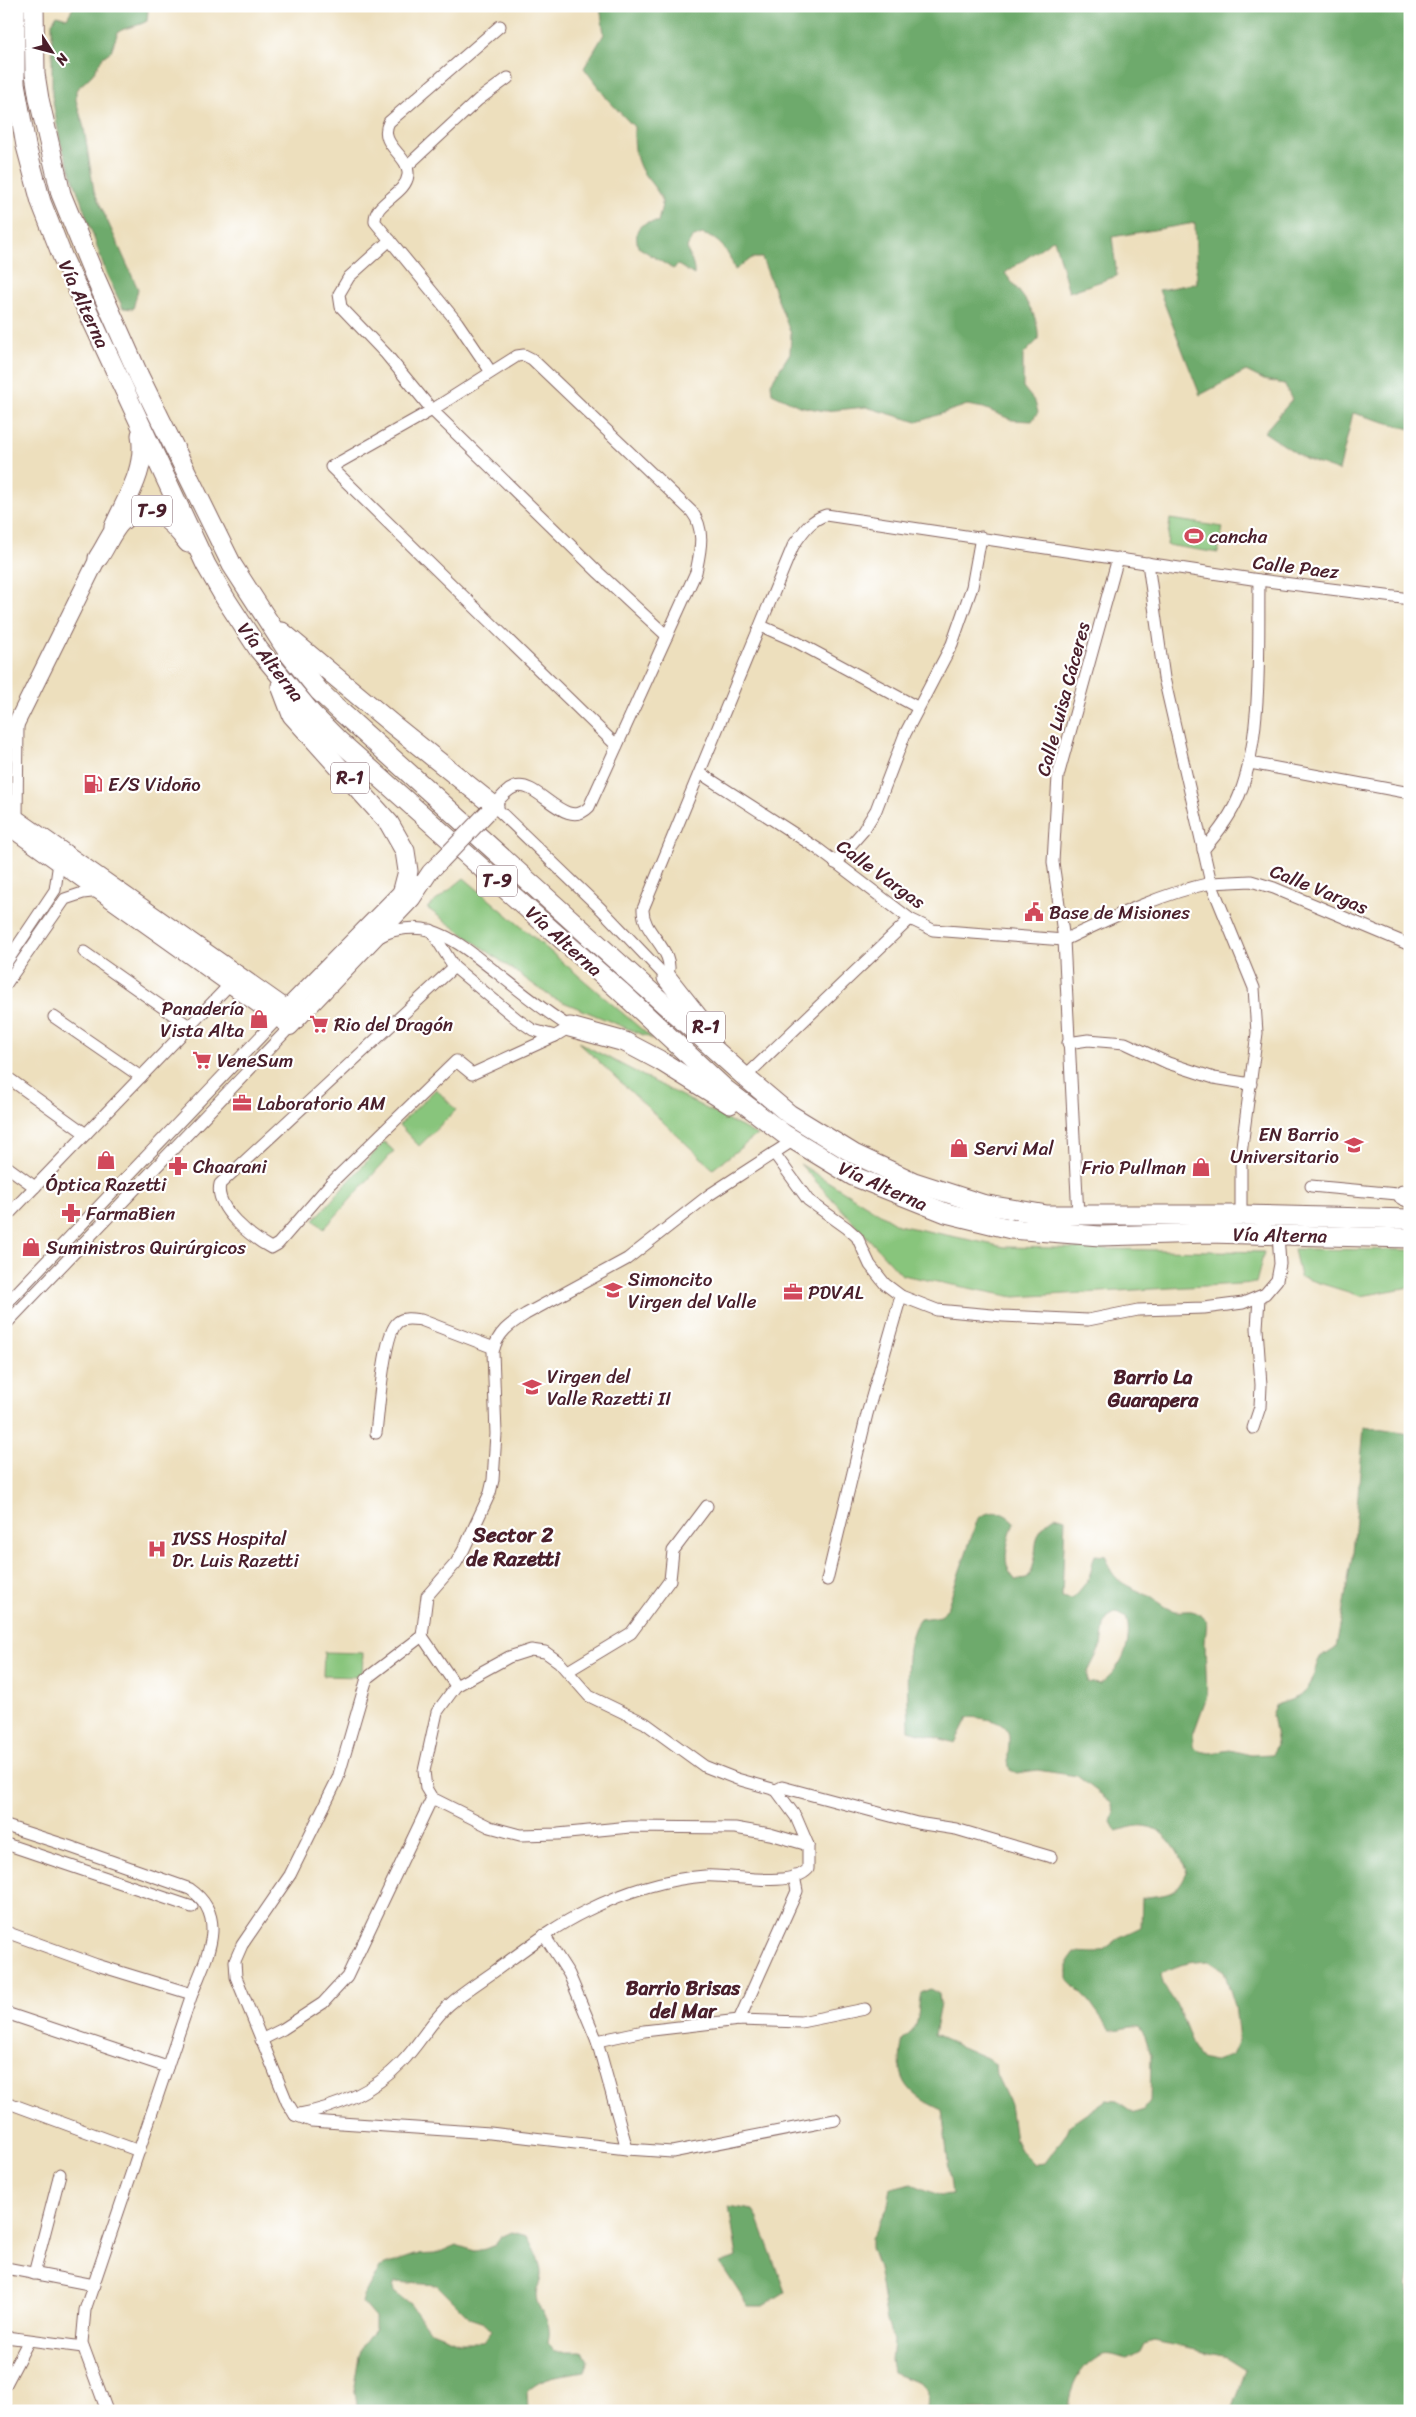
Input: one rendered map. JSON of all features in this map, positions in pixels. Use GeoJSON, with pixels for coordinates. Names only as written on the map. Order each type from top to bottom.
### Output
{"type":"FeatureCollection","features":[{"type":"Feature","properties":{"kind":"highway","name":"Vía Alterna"},"geometry":{"type":"LineString","coordinates":[[15,6],[16,83],[26,146],[41,202],[63,258],[206,565],[247,635],[312,714],[338,740],[620,991],[725,1089],[789,1137],[853,1176],[946,1213],[1011,1229],[1100,1236],[1278,1234],[1410,1238]]}},
{"type":"Feature","properties":{"kind":"highway","name":"Vía Alterna"},"geometry":{"type":"LineString","coordinates":[[34,6],[33,28],[39,99],[61,194],[72,224],[139,376],[232,565],[290,655],[326,697],[789,1114],[854,1154],[914,1182],[982,1204],[1047,1216],[1241,1215],[1410,1219]]}},
{"type":"Feature","properties":{"kind":"highway"},"geometry":{"type":"LineString","coordinates":[[98,558],[141,465],[143,449],[138,420]]}},
{"type":"Feature","properties":{"kind":"highway","name":"T-9"},"geometry":{"type":"LineString","coordinates":[[98,558],[122,521],[136,512],[146,510],[161,514],[176,527],[206,565]]}},
{"type":"Feature","properties":{"kind":"highway","name":"T-9"},"geometry":{"type":"LineString","coordinates":[[264,615],[288,638],[491,809]]}},
{"type":"Feature","properties":{"kind":"highway","name":"R-1"},"geometry":{"type":"LineString","coordinates":[[276,671],[292,715],[389,823],[405,851],[408,871],[403,890]]}},
{"type":"Feature","properties":{"kind":"highway","name":"R-1"},"geometry":{"type":"LineString","coordinates":[[666,978],[746,1076]]}},
{"type":"Feature","properties":{"kind":"highway","name":"T-9"},"geometry":{"type":"LineString","coordinates":[[562,1031],[605,1035],[634,1047],[789,1137]]}},
{"type":"Feature","properties":{"kind":"main road"},"geometry":{"type":"LineString","coordinates":[[6,744],[98,558]]}},
{"type":"Feature","properties":{"kind":"main road"},"geometry":{"type":"LineString","coordinates":[[288,1018],[372,940],[412,898],[436,867],[491,809]]}},
{"type":"Feature","properties":{"kind":"main road"},"geometry":{"type":"LineString","coordinates":[[10,818],[74,867],[288,1018]]}},
{"type":"Feature","properties":{"kind":"main road"},"geometry":{"type":"LineString","coordinates":[[74,867],[100,891],[235,979]]}},
{"type":"Feature","properties":{"kind":"main road"},"geometry":{"type":"LineString","coordinates":[[288,1018],[403,890],[436,867]]}},
{"type":"Feature","properties":{"kind":"street"},"geometry":{"type":"LineString","coordinates":[[492,372],[457,322],[375,222],[375,218],[378,211],[407,180],[407,166],[388,140],[386,129],[389,122],[500,26]]}},
{"type":"Feature","properties":{"kind":"street"},"geometry":{"type":"LineString","coordinates":[[407,166],[478,100],[508,78]]}},
{"type":"Feature","properties":{"kind":"street"},"geometry":{"type":"LineString","coordinates":[[390,240],[349,277],[339,294],[339,304],[402,372],[432,410],[592,566],[667,636]]}},
{"type":"Feature","properties":{"kind":"street"},"geometry":{"type":"LineString","coordinates":[[491,809],[513,788],[521,787],[567,812],[580,814],[589,807],[696,572],[701,535],[696,517],[532,359],[524,355],[517,356],[432,410],[331,467],[616,746]]}},
{"type":"Feature","properties":{"kind":"street","name":"Calle Paez"},"geometry":{"type":"LineString","coordinates":[[761,626],[793,546],[806,528],[826,515],[1259,580],[1410,599]]}},
{"type":"Feature","properties":{"kind":"street"},"geometry":{"type":"LineString","coordinates":[[835,863],[863,832],[876,810],[896,754],[917,707],[958,628],[972,587],[981,537]]}},
{"type":"Feature","properties":{"kind":"street","name":"Calle Luisa Cáceres"},"geometry":{"type":"LineString","coordinates":[[1078,1216],[1064,940],[1052,862],[1058,776],[1118,558]]}},
{"type":"Feature","properties":{"kind":"street"},"geometry":{"type":"LineString","coordinates":[[1148,563],[1164,678],[1211,883],[1242,952],[1254,988],[1257,1033],[1241,1154],[1241,1215]]}},
{"type":"Feature","properties":{"kind":"street"},"geometry":{"type":"LineString","coordinates":[[1203,850],[1221,830],[1239,796],[1250,763],[1255,721],[1259,580]]}},
{"type":"Feature","properties":{"kind":"street"},"geometry":{"type":"LineString","coordinates":[[666,978],[669,966],[667,956],[645,922],[644,909],[761,626],[794,640],[917,707]]}},
{"type":"Feature","properties":{"kind":"street"},"geometry":{"type":"LineString","coordinates":[[10,818],[18,720]]}},
{"type":"Feature","properties":{"kind":"street"},"geometry":{"type":"LineString","coordinates":[[1250,763],[1410,793]]}},
{"type":"Feature","properties":{"kind":"street","name":"Calle Vargas"},"geometry":{"type":"LineString","coordinates":[[700,773],[818,849],[910,919],[933,930],[1064,940],[1127,911],[1197,886],[1211,883],[1251,881],[1274,888],[1410,945]]}},
{"type":"Feature","properties":{"kind":"street","name":"R-1"},"geometry":{"type":"LineString","coordinates":[[491,809],[601,909],[666,978]]}},
{"type":"Feature","properties":{"kind":"street"},"geometry":{"type":"LineString","coordinates":[[6,963],[55,890],[74,867]]}},
{"type":"Feature","properties":{"kind":"street"},"geometry":{"type":"LineString","coordinates":[[6,984],[65,899],[74,867]]}},
{"type":"Feature","properties":{"kind":"street"},"geometry":{"type":"LineString","coordinates":[[65,899],[78,894],[100,891]]}},
{"type":"Feature","properties":{"kind":"street"},"geometry":{"type":"LineString","coordinates":[[746,1076],[910,919]]}},
{"type":"Feature","properties":{"kind":"street","name":"T-9"},"geometry":{"type":"LineString","coordinates":[[372,940],[392,930],[431,930],[467,949],[546,1012],[562,1031]]}},
{"type":"Feature","properties":{"kind":"street"},"geometry":{"type":"LineString","coordinates":[[431,930],[454,967],[517,1019],[533,1030],[562,1031]]}},
{"type":"Feature","properties":{"kind":"street"},"geometry":{"type":"LineString","coordinates":[[84,952],[190,1026]]}},
{"type":"Feature","properties":{"kind":"street"},"geometry":{"type":"LineString","coordinates":[[454,967],[220,1184],[218,1193],[221,1202],[238,1223],[262,1243],[271,1248],[278,1244],[331,1183],[456,1061],[472,1074],[562,1031]]}},
{"type":"Feature","properties":{"kind":"street"},"geometry":{"type":"LineString","coordinates":[[6,1216],[235,979]]}},
{"type":"Feature","properties":{"kind":"street"},"geometry":{"type":"LineString","coordinates":[[54,1017],[141,1077]]}},
{"type":"Feature","properties":{"kind":"street"},"geometry":{"type":"LineString","coordinates":[[6,1304],[288,1018]]}},
{"type":"Feature","properties":{"kind":"street"},"geometry":{"type":"LineString","coordinates":[[6,1324],[288,1018]]}},
{"type":"Feature","properties":{"kind":"street"},"geometry":{"type":"LineString","coordinates":[[1068,1043],[1088,1040],[1125,1042],[1168,1063],[1214,1078],[1251,1084]]}},
{"type":"Feature","properties":{"kind":"street"},"geometry":{"type":"LineString","coordinates":[[11,1080],[86,1134]]}},
{"type":"Feature","properties":{"kind":"street"},"geometry":{"type":"LineString","coordinates":[[456,1686],[422,1636],[427,1596],[460,1556],[492,1487],[495,1465],[494,1348],[501,1333],[514,1322],[627,1259],[709,1195],[774,1153],[789,1137]]}},
{"type":"Feature","properties":{"kind":"street"},"geometry":{"type":"LineString","coordinates":[[774,1153],[801,1193],[816,1207],[852,1232],[877,1275],[901,1296],[937,1310],[1003,1316],[1088,1320],[1130,1311],[1204,1308],[1243,1303],[1259,1298],[1270,1290],[1277,1280],[1280,1264],[1278,1234]]}},
{"type":"Feature","properties":{"kind":"street"},"geometry":{"type":"LineString","coordinates":[[6,1166],[35,1187]]}},
{"type":"Feature","properties":{"kind":"street"},"geometry":{"type":"LineString","coordinates":[[1311,1186],[1407,1196]]}},
{"type":"Feature","properties":{"kind":"street"},"geometry":{"type":"LineString","coordinates":[[827,1580],[860,1441],[901,1296]]}},
{"type":"Feature","properties":{"kind":"street"},"geometry":{"type":"LineString","coordinates":[[1253,1428],[1260,1407],[1261,1385],[1257,1328],[1259,1298]]}},
{"type":"Feature","properties":{"kind":"street"},"geometry":{"type":"LineString","coordinates":[[376,1433],[384,1364],[393,1329],[398,1322],[409,1318],[420,1320],[494,1348]]}},
{"type":"Feature","properties":{"kind":"street"},"geometry":{"type":"LineString","coordinates":[[568,1671],[632,1633],[670,1580],[674,1551],[708,1506]]}},
{"type":"Feature","properties":{"kind":"street"},"geometry":{"type":"LineString","coordinates":[[422,1636],[367,1678],[338,1778],[290,1875],[242,1944],[235,1961],[236,1977],[287,2102],[295,2115],[312,2121],[490,2133],[627,2149],[672,2152],[835,2120]]}},
{"type":"Feature","properties":{"kind":"street"},"geometry":{"type":"LineString","coordinates":[[295,2115],[324,2110],[347,2101],[370,2087],[401,2064],[449,2005],[544,1936],[587,1910],[664,1882],[706,1876],[773,1880],[800,1875],[808,1869],[808,1845],[796,1817],[776,1790],[737,1779],[704,1766],[645,1723],[589,1696],[568,1671],[545,1652],[531,1650],[509,1657],[456,1686],[437,1712],[424,1771],[426,1788],[432,1798],[490,1827],[520,1835],[558,1834],[630,1827],[735,1828],[770,1834],[808,1845]]}},
{"type":"Feature","properties":{"kind":"street"},"geometry":{"type":"LineString","coordinates":[[776,1790],[782,1787],[917,1823],[956,1829],[1051,1857]]}},
{"type":"Feature","properties":{"kind":"street"},"geometry":{"type":"LineString","coordinates":[[261,2040],[283,2029],[323,2003],[347,1977],[432,1798]]}},
{"type":"Feature","properties":{"kind":"street"},"geometry":{"type":"LineString","coordinates":[[6,1826],[190,1889],[198,1895],[208,1908],[212,1922],[211,1945],[192,1994],[85,2310],[83,2347],[107,2411]]}},
{"type":"Feature","properties":{"kind":"street"},"geometry":{"type":"LineString","coordinates":[[6,1844],[192,1907]]}},
{"type":"Feature","properties":{"kind":"street"},"geometry":{"type":"LineString","coordinates":[[739,2020],[797,1891],[794,1876]]}},
{"type":"Feature","properties":{"kind":"street"},"geometry":{"type":"LineString","coordinates":[[6,1932],[97,1965],[192,1994]]}},
{"type":"Feature","properties":{"kind":"street"},"geometry":{"type":"LineString","coordinates":[[544,1936],[569,1974],[597,2041],[627,2149]]}},
{"type":"Feature","properties":{"kind":"street"},"geometry":{"type":"LineString","coordinates":[[597,2041],[644,2031],[739,2020],[801,2022],[865,2009]]}},
{"type":"Feature","properties":{"kind":"street"},"geometry":{"type":"LineString","coordinates":[[6,2013],[168,2067]]}},
{"type":"Feature","properties":{"kind":"street"},"geometry":{"type":"LineString","coordinates":[[6,2102],[139,2151]]}},
{"type":"Feature","properties":{"kind":"street"},"geometry":{"type":"LineString","coordinates":[[34,2274],[60,2174]]}},
{"type":"Feature","properties":{"kind":"street"},"geometry":{"type":"LineString","coordinates":[[6,2268],[94,2285]]}},
{"type":"Feature","properties":{"kind":"street"},"geometry":{"type":"LineString","coordinates":[[6,2338],[83,2347]]}},
{"type":"Feature","properties":{"kind":"street"},"geometry":{"type":"LineString","coordinates":[[6,2384],[28,2342]]}},
{"type":"Feature","properties":{"kind":"green space"},"geometry":{"type":"Polygon","coordinates":[[[74,6],[145,6],[148,11],[147,21],[118,32],[111,51],[103,57],[92,75],[76,90],[76,100],[84,128],[94,191],[138,289],[133,309],[123,308],[107,275],[60,141],[52,96],[52,23],[57,15],[67,18],[74,6]]]}},
{"type":"Feature","properties":{"kind":"green space"},"geometry":{"type":"Polygon","coordinates":[[[600,6],[1410,6],[1410,429],[1353,413],[1339,471],[1305,459],[1264,432],[1292,400],[1284,384],[1264,380],[1246,371],[1200,395],[1159,290],[1197,283],[1195,223],[1112,237],[1117,276],[1069,292],[1054,239],[1005,273],[1028,304],[1038,330],[1038,340],[1023,355],[1023,387],[1035,402],[1038,412],[1032,421],[1012,420],[984,408],[967,405],[917,422],[866,407],[825,411],[799,406],[772,393],[771,383],[790,353],[791,334],[762,258],[752,258],[735,270],[730,257],[723,247],[714,239],[702,234],[692,238],[687,247],[694,268],[694,275],[678,265],[673,269],[638,247],[637,231],[646,223],[658,222],[662,202],[659,194],[643,173],[637,159],[634,127],[608,100],[584,68],[604,34],[600,6]]]}},
{"type":"Feature","properties":{"kind":"green space","name":"cancha"},"geometry":{"type":"Polygon","coordinates":[[[1170,519],[1223,527],[1218,553],[1167,545],[1170,519]]]}},
{"type":"Feature","properties":{"kind":"green space"},"geometry":{"type":"Polygon","coordinates":[[[464,878],[653,1039],[551,997],[427,908],[464,878]]]}},
{"type":"Feature","properties":{"kind":"green space"},"geometry":{"type":"Polygon","coordinates":[[[578,1042],[757,1135],[713,1169],[578,1042]]]}},
{"type":"Feature","properties":{"kind":"green space"},"geometry":{"type":"Polygon","coordinates":[[[436,1089],[456,1110],[419,1146],[399,1125],[436,1089]]]}},
{"type":"Feature","properties":{"kind":"green space"},"geometry":{"type":"Polygon","coordinates":[[[384,1142],[394,1151],[324,1229],[314,1220],[384,1142]]]}},
{"type":"Feature","properties":{"kind":"green space"},"geometry":{"type":"Polygon","coordinates":[[[800,1164],[898,1225],[1004,1247],[1264,1252],[1256,1283],[1014,1297],[902,1275],[800,1164]]]}},
{"type":"Feature","properties":{"kind":"green space"},"geometry":{"type":"Polygon","coordinates":[[[1294,1249],[1410,1250],[1410,1287],[1361,1296],[1300,1277],[1294,1249]]]}},
{"type":"Feature","properties":{"kind":"green space"},"geometry":{"type":"Polygon","coordinates":[[[1364,1427],[1410,1434],[1410,1466],[1401,1545],[1410,1592],[1410,2272],[1407,2286],[1410,2302],[1410,2411],[1228,2411],[1231,2409],[1246,2369],[1227,2357],[1155,2341],[1144,2344],[1140,2352],[1127,2359],[1113,2355],[1104,2355],[1089,2364],[1074,2385],[1068,2411],[927,2411],[928,2391],[921,2384],[893,2373],[891,2361],[893,2341],[887,2321],[878,2268],[871,2248],[871,2237],[887,2209],[891,2189],[912,2184],[941,2196],[952,2195],[942,2110],[919,2098],[911,2091],[902,2074],[900,2064],[903,2039],[914,2029],[918,2019],[921,1993],[930,1989],[939,1994],[940,2004],[934,2035],[987,2058],[995,2064],[996,2074],[1010,2104],[1015,2140],[1020,2150],[1034,2164],[1045,2163],[1066,2134],[1070,2125],[1106,2100],[1117,2101],[1134,2113],[1144,2110],[1150,2102],[1151,2055],[1145,2036],[1139,2027],[1110,2030],[1090,2002],[1068,1980],[1068,1960],[1074,1952],[1094,1953],[1105,1949],[1122,1936],[1141,1927],[1142,1898],[1164,1895],[1174,1891],[1187,1872],[1176,1850],[1159,1832],[1144,1826],[1116,1831],[1111,1822],[1114,1812],[1111,1802],[1077,1776],[1037,1770],[1017,1773],[1010,1770],[1008,1733],[1000,1724],[987,1719],[968,1717],[955,1743],[909,1730],[907,1672],[910,1642],[914,1629],[920,1619],[941,1616],[947,1608],[978,1518],[988,1513],[997,1512],[1006,1515],[1014,1522],[1006,1560],[1011,1574],[1016,1580],[1027,1579],[1032,1571],[1037,1538],[1046,1523],[1055,1516],[1065,1519],[1062,1597],[1072,1599],[1089,1578],[1095,1555],[1106,1556],[1108,1565],[1116,1578],[1127,1586],[1149,1596],[1169,1609],[1192,1611],[1207,1621],[1205,1643],[1207,1696],[1193,1735],[1193,1746],[1200,1751],[1210,1753],[1230,1750],[1251,1755],[1272,1754],[1277,1745],[1272,1715],[1276,1705],[1303,1693],[1311,1684],[1319,1659],[1336,1648],[1353,1552],[1364,1427]],[[1117,1612],[1108,1617],[1104,1626],[1101,1646],[1088,1672],[1087,1682],[1100,1684],[1114,1671],[1124,1655],[1127,1646],[1128,1627],[1126,1617],[1117,1612]],[[1209,1961],[1184,1964],[1161,1974],[1163,1984],[1176,2005],[1197,2053],[1201,2059],[1213,2062],[1232,2055],[1239,2040],[1235,2006],[1224,1971],[1209,1961]]]}},
{"type":"Feature","properties":{"kind":"green space"},"geometry":{"type":"Polygon","coordinates":[[[324,1652],[363,1653],[362,1677],[323,1676],[324,1652]]]}},
{"type":"Feature","properties":{"kind":"green space"},"geometry":{"type":"Polygon","coordinates":[[[729,2206],[753,2210],[757,2216],[785,2292],[763,2306],[748,2306],[720,2263],[737,2257],[729,2206]]]}},
{"type":"Feature","properties":{"kind":"green space"},"geometry":{"type":"Polygon","coordinates":[[[512,2232],[527,2236],[537,2255],[541,2271],[536,2295],[539,2307],[549,2327],[548,2343],[554,2351],[583,2351],[588,2361],[584,2371],[554,2376],[533,2386],[527,2391],[528,2411],[358,2411],[354,2386],[359,2356],[363,2345],[375,2329],[375,2318],[362,2303],[380,2267],[415,2255],[435,2254],[456,2245],[475,2251],[485,2249],[495,2245],[501,2237],[512,2232]],[[395,2282],[393,2287],[394,2292],[410,2304],[429,2330],[459,2342],[483,2342],[492,2330],[485,2323],[470,2318],[437,2285],[395,2282]]]}},
{"type":"Feature","properties":{"kind":"place","name":"cancha"},"geometry":{"type":"Point","coordinates":[1194,536]}},
{"type":"Feature","properties":{"kind":"place","name":"E/S Vidoño"},"geometry":{"type":"Point","coordinates":[93,784]}},
{"type":"Feature","properties":{"kind":"place","name":"Base de Misiones"},"geometry":{"type":"Point","coordinates":[1034,912]}},
{"type":"Feature","properties":{"kind":"place","name":"Panadería Vista Alta"},"geometry":{"type":"Point","coordinates":[259,1019]}},
{"type":"Feature","properties":{"kind":"place","name":"Rio del Dragón"},"geometry":{"type":"Point","coordinates":[319,1024]}},
{"type":"Feature","properties":{"kind":"place","name":"VeneSum"},"geometry":{"type":"Point","coordinates":[202,1060]}},
{"type":"Feature","properties":{"kind":"place","name":"Laboratorio AM"},"geometry":{"type":"Point","coordinates":[242,1103]}},
{"type":"Feature","properties":{"kind":"place","name":"EN Barrio Universitario"},"geometry":{"type":"Point","coordinates":[1354,1145]}},
{"type":"Feature","properties":{"kind":"place","name":"Servi Mal"},"geometry":{"type":"Point","coordinates":[959,1148]}},
{"type":"Feature","properties":{"kind":"place","name":"Óptica Razetti"},"geometry":{"type":"Point","coordinates":[106,1160]}},
{"type":"Feature","properties":{"kind":"place","name":"Chaarani"},"geometry":{"type":"Point","coordinates":[178,1166]}},
{"type":"Feature","properties":{"kind":"place","name":"Frio Pullman"},"geometry":{"type":"Point","coordinates":[1201,1167]}},
{"type":"Feature","properties":{"kind":"place","name":"FarmaBien"},"geometry":{"type":"Point","coordinates":[71,1213]}},
{"type":"Feature","properties":{"kind":"place","name":"Suministros Quirúrgicos"},"geometry":{"type":"Point","coordinates":[31,1247]}},
{"type":"Feature","properties":{"kind":"place","name":"Simoncito Virgen del Valle"},"geometry":{"type":"Point","coordinates":[613,1290]}},
{"type":"Feature","properties":{"kind":"place","name":"PDVAL"},"geometry":{"type":"Point","coordinates":[793,1292]}},
{"type":"Feature","properties":{"kind":"place","name":"Virgen del Valle Razetti II"},"geometry":{"type":"Point","coordinates":[532,1387]}},
{"type":"Feature","properties":{"kind":"place","name":"IVSS Hospital Dr. Luis Razetti"},"geometry":{"type":"Point","coordinates":[157,1549]}},
{"type":"Feature","properties":{"kind":"district","name":"Barrio La Guarapera"},"geometry":{"type":"Point","coordinates":[1153,1388]}},
{"type":"Feature","properties":{"kind":"district","name":"Sector 2 de Razetti"},"geometry":{"type":"Point","coordinates":[513,1547]}},
{"type":"Feature","properties":{"kind":"district","name":"Barrio Brisas del Mar"},"geometry":{"type":"Point","coordinates":[683,2000]}}]}
